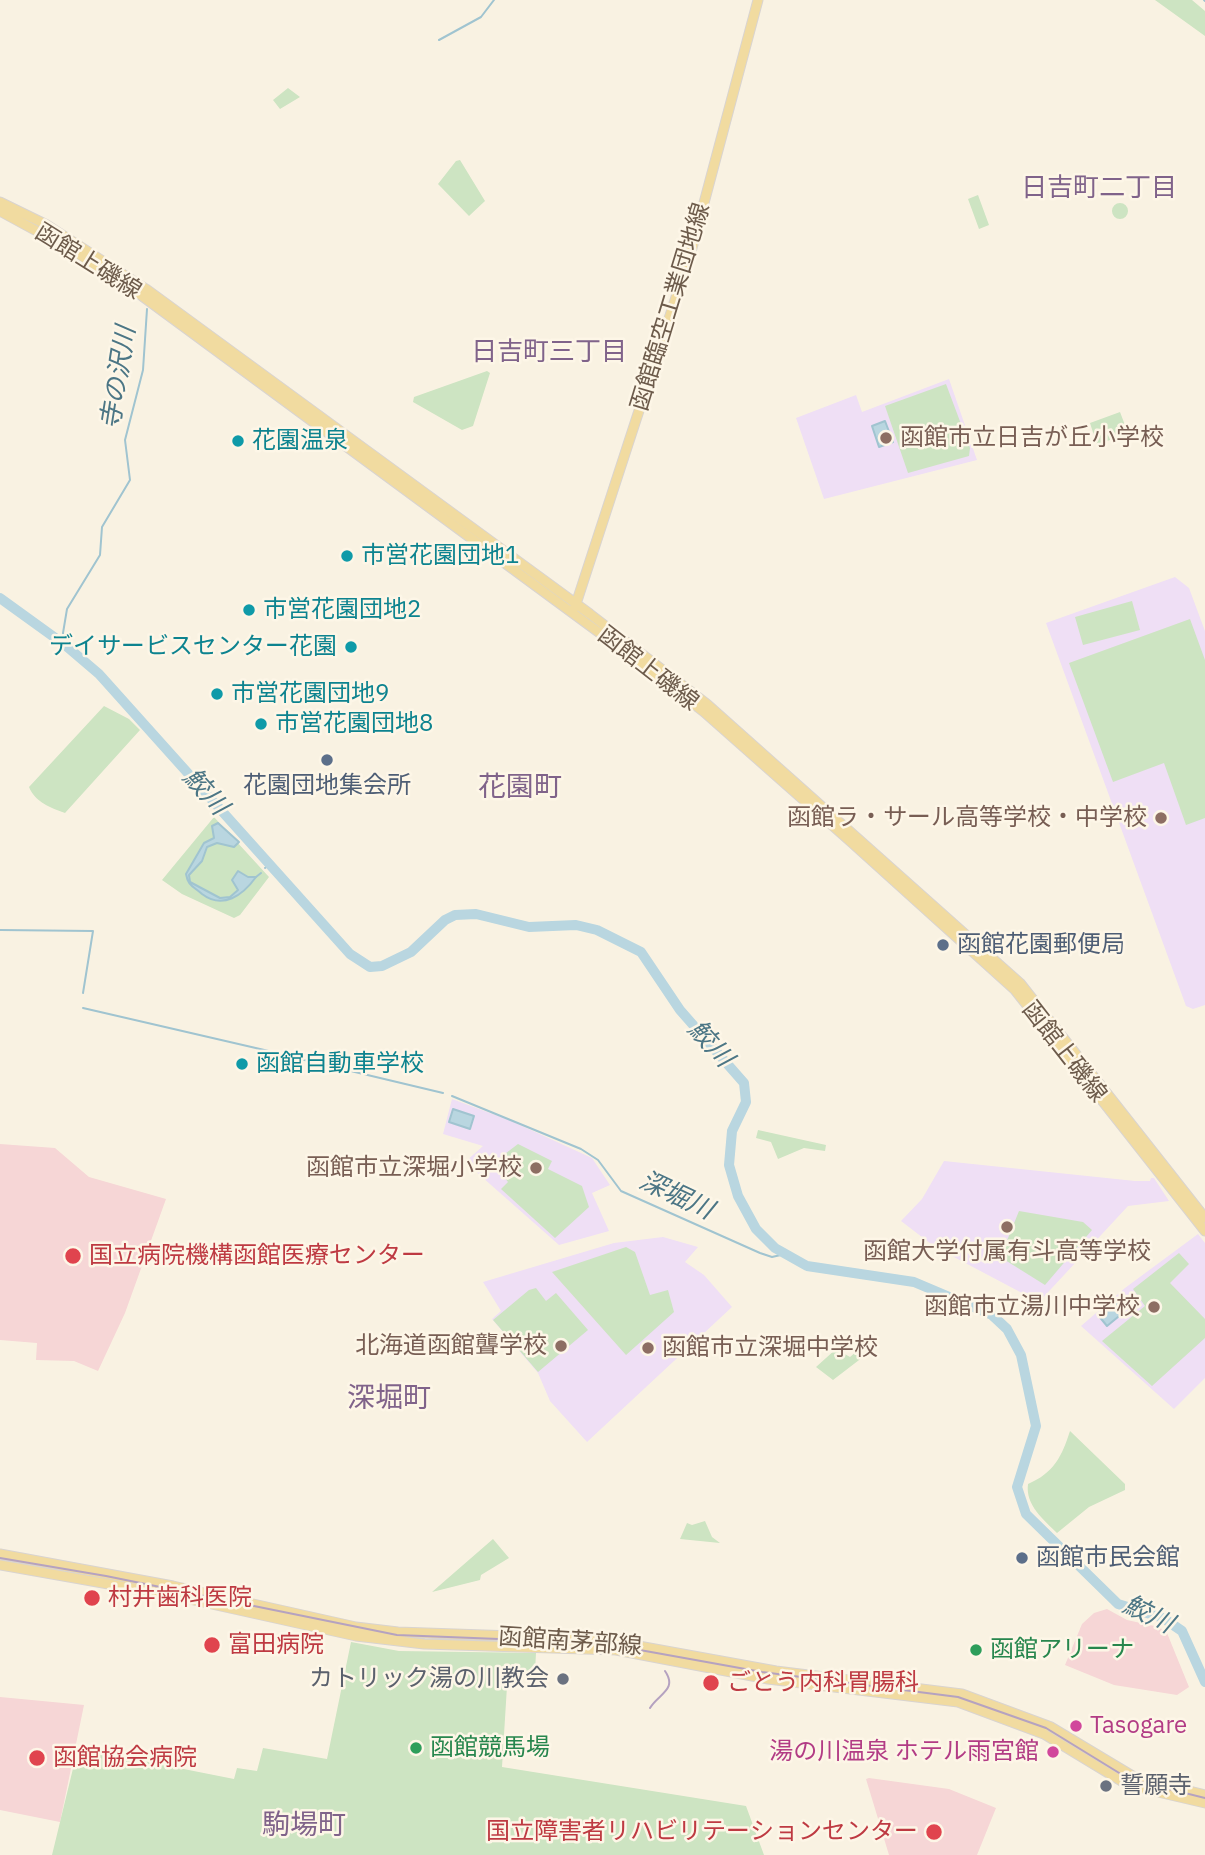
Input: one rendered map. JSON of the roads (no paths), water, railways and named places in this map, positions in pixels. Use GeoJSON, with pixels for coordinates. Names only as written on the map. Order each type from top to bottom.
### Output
{"type":"FeatureCollection","features":[{"type":"Feature","properties":{"kind":"main road","name":"函館臨空工業団地線"},"geometry":{"type":"LineString","coordinates":[[574,608],[692,248],[758,0]]}},
{"type":"Feature","properties":{"kind":"main road","name":"函館上磯線"},"geometry":{"type":"LineString","coordinates":[[0,202],[47,225],[128,276],[574,608],[704,712],[1007,982],[1205,1231]]}},
{"type":"Feature","properties":{"kind":"main road","name":"函館上磯線"},"geometry":{"type":"LineString","coordinates":[[0,211],[77,253],[142,296],[707,704],[1000,963],[1044,1011],[1205,1217]]}},
{"type":"Feature","properties":{"kind":"main road","name":"函館南茅部線"},"geometry":{"type":"LineString","coordinates":[[0,1554],[173,1586],[356,1626],[398,1632],[600,1639],[769,1670],[962,1694],[1051,1727],[1136,1779],[1205,1795]]}},
{"type":"Feature","properties":{"kind":"main road","name":"函館南茅部線"},"geometry":{"type":"LineString","coordinates":[[0,1565],[171,1595],[356,1636],[424,1644],[616,1650],[768,1679],[958,1702],[1045,1734],[1128,1785],[1205,1803]]}},
{"type":"Feature","properties":{"kind":"water"},"geometry":{"type":"Polygon","coordinates":[[[885,421],[893,442],[879,447],[872,426],[885,421]]]}},
{"type":"Feature","properties":{"kind":"water"},"geometry":{"type":"Polygon","coordinates":[[[218,823],[239,842],[234,847],[217,843],[207,847],[202,861],[189,875],[190,882],[220,898],[230,897],[238,890],[232,880],[238,871],[248,877],[256,877],[239,895],[217,901],[202,894],[190,883],[186,874],[204,843],[214,838],[212,826],[218,823]]]}},
{"type":"Feature","properties":{"kind":"water"},"geometry":{"type":"Polygon","coordinates":[[[453,1109],[474,1116],[470,1129],[449,1122],[453,1109]]]}},
{"type":"Feature","properties":{"kind":"water"},"geometry":{"type":"Polygon","coordinates":[[[1115,1301],[1124,1312],[1107,1326],[1098,1315],[1115,1301]]]}},
{"type":"Feature","properties":{"kind":"waterway","name":"寺の沢川"},"geometry":{"type":"LineString","coordinates":[[439,40],[481,17],[494,0]]}},
{"type":"Feature","properties":{"kind":"waterway","name":"寺の沢川"},"geometry":{"type":"LineString","coordinates":[[65,645],[63,633],[67,609],[100,555],[102,527],[130,480],[125,440],[143,370],[147,309]]}},
{"type":"Feature","properties":{"kind":"waterway","name":"鮫川"},"geometry":{"type":"LineString","coordinates":[[0,598],[65,645],[99,674],[350,954],[370,967],[382,966],[411,952],[445,920],[455,915],[476,914],[529,927],[576,925],[597,930],[641,952],[680,1010],[744,1083],[746,1102],[732,1131],[729,1165],[738,1196],[756,1229],[775,1248],[807,1266],[914,1282],[992,1315],[1007,1329],[1021,1355],[1036,1426],[1017,1487],[1026,1514],[1118,1604],[1163,1618],[1182,1631],[1205,1682]]}},
{"type":"Feature","properties":{"kind":"waterway","name":"鮫川"},"geometry":{"type":"LineString","coordinates":[[265,868],[270,864]]}},
{"type":"Feature","properties":{"kind":"waterway"},"geometry":{"type":"LineString","coordinates":[[256,877],[261,873]]}},
{"type":"Feature","properties":{"kind":"waterway"},"geometry":{"type":"LineString","coordinates":[[0,930],[93,931],[83,993]]}},
{"type":"Feature","properties":{"kind":"waterway"},"geometry":{"type":"LineString","coordinates":[[83,1008],[273,1052]]}},
{"type":"Feature","properties":{"kind":"waterway","name":"深堀川"},"geometry":{"type":"LineString","coordinates":[[292,1057],[443,1093]]}},
{"type":"Feature","properties":{"kind":"waterway","name":"深堀川"},"geometry":{"type":"LineString","coordinates":[[452,1096],[581,1149],[598,1160],[621,1191],[760,1253],[772,1257],[785,1254]]}},
{"type":"Feature","properties":{"kind":"tram line"},"geometry":{"type":"LineString","coordinates":[[0,1558],[106,1576],[397,1635],[601,1643],[762,1672],[958,1697],[1046,1728],[1129,1779],[1205,1798]]}},
{"type":"Feature","properties":{"kind":"tram line"},"geometry":{"type":"LineString","coordinates":[[650,1708],[668,1687],[665,1671]]}},
{"type":"Feature","properties":{"kind":"place","name":"函館市立日吉が丘小学校"},"geometry":{"type":"Point","coordinates":[886,438]}},
{"type":"Feature","properties":{"kind":"place","name":"花園温泉"},"geometry":{"type":"Point","coordinates":[238,441]}},
{"type":"Feature","properties":{"kind":"place","name":"市営花園団地1"},"geometry":{"type":"Point","coordinates":[347,556]}},
{"type":"Feature","properties":{"kind":"place","name":"市営花園団地2"},"geometry":{"type":"Point","coordinates":[249,610]}},
{"type":"Feature","properties":{"kind":"place","name":"デイサービスセンター花園"},"geometry":{"type":"Point","coordinates":[351,647]}},
{"type":"Feature","properties":{"kind":"place","name":"市営花園団地9"},"geometry":{"type":"Point","coordinates":[217,694]}},
{"type":"Feature","properties":{"kind":"place","name":"市営花園団地8"},"geometry":{"type":"Point","coordinates":[261,724]}},
{"type":"Feature","properties":{"kind":"place","name":"花園団地集会所"},"geometry":{"type":"Point","coordinates":[327,760]}},
{"type":"Feature","properties":{"kind":"place","name":"函館ラ・サール高等学校・中学校"},"geometry":{"type":"Point","coordinates":[1161,818]}},
{"type":"Feature","properties":{"kind":"place","name":"函館花園郵便局"},"geometry":{"type":"Point","coordinates":[943,945]}},
{"type":"Feature","properties":{"kind":"place","name":"函館自動車学校"},"geometry":{"type":"Point","coordinates":[242,1064]}},
{"type":"Feature","properties":{"kind":"place","name":"函館市立深堀小学校"},"geometry":{"type":"Point","coordinates":[536,1168]}},
{"type":"Feature","properties":{"kind":"place","name":"函館大学付属有斗高等学校"},"geometry":{"type":"Point","coordinates":[1007,1227]}},
{"type":"Feature","properties":{"kind":"place","name":"国立病院機構函館医療センター"},"geometry":{"type":"Point","coordinates":[73,1256]}},
{"type":"Feature","properties":{"kind":"place","name":"函館市立湯川中学校"},"geometry":{"type":"Point","coordinates":[1154,1307]}},
{"type":"Feature","properties":{"kind":"place","name":"北海道函館聾学校"},"geometry":{"type":"Point","coordinates":[561,1346]}},
{"type":"Feature","properties":{"kind":"place","name":"函館市立深堀中学校"},"geometry":{"type":"Point","coordinates":[648,1348]}},
{"type":"Feature","properties":{"kind":"place","name":"函館市民会館"},"geometry":{"type":"Point","coordinates":[1022,1558]}},
{"type":"Feature","properties":{"kind":"place","name":"村井歯科医院"},"geometry":{"type":"Point","coordinates":[92,1598]}},
{"type":"Feature","properties":{"kind":"place","name":"富田病院"},"geometry":{"type":"Point","coordinates":[212,1645]}},
{"type":"Feature","properties":{"kind":"place","name":"函館アリーナ"},"geometry":{"type":"Point","coordinates":[976,1650]}},
{"type":"Feature","properties":{"kind":"place","name":"カトリック湯の川教会"},"geometry":{"type":"Point","coordinates":[563,1679]}},
{"type":"Feature","properties":{"kind":"place","name":"ごとう内科胃腸科"},"geometry":{"type":"Point","coordinates":[711,1683]}},
{"type":"Feature","properties":{"kind":"place","name":"Tasogare"},"geometry":{"type":"Point","coordinates":[1076,1726]}},
{"type":"Feature","properties":{"kind":"place","name":"函館競馬場"},"geometry":{"type":"Point","coordinates":[416,1748]}},
{"type":"Feature","properties":{"kind":"place","name":"湯の川温泉 ホテル雨宮館"},"geometry":{"type":"Point","coordinates":[1053,1752]}},
{"type":"Feature","properties":{"kind":"place","name":"函館協会病院"},"geometry":{"type":"Point","coordinates":[37,1758]}},
{"type":"Feature","properties":{"kind":"place","name":"誓願寺"},"geometry":{"type":"Point","coordinates":[1106,1786]}},
{"type":"Feature","properties":{"kind":"place","name":"国立障害者リハビリテーションセンター"},"geometry":{"type":"Point","coordinates":[934,1832]}},
{"type":"Feature","properties":{"kind":"district","name":"日吉町二丁目"},"geometry":{"type":"Point","coordinates":[1099,188]}},
{"type":"Feature","properties":{"kind":"district","name":"日吉町三丁目"},"geometry":{"type":"Point","coordinates":[549,352]}},
{"type":"Feature","properties":{"kind":"district","name":"花園町"},"geometry":{"type":"Point","coordinates":[520,788]}},
{"type":"Feature","properties":{"kind":"district","name":"深堀町"},"geometry":{"type":"Point","coordinates":[389,1399]}},
{"type":"Feature","properties":{"kind":"district","name":"駒場町"},"geometry":{"type":"Point","coordinates":[304,1826]}}]}
